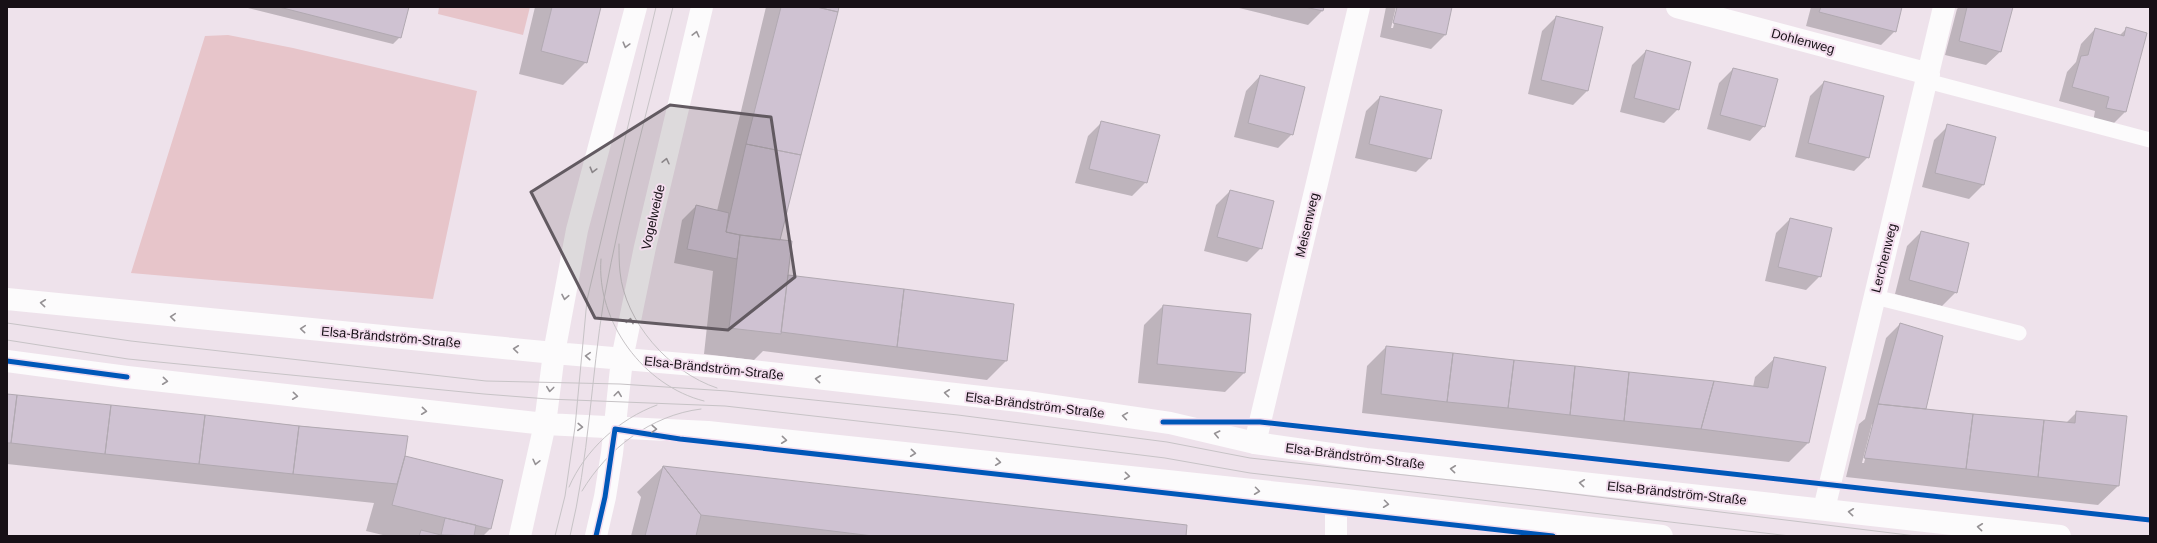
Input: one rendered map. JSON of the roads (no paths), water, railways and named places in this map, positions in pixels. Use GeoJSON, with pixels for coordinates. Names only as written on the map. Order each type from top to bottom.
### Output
{"type":"FeatureCollection","features":[{"type":"Feature","properties":{"kind":"street"},"geometry":{"type":"LineString","coordinates":[[520,536],[545,424],[554,353],[577,230],[636,7]]}},
{"type":"Feature","properties":{"kind":"street","name":"Vogelweide"},"geometry":{"type":"LineString","coordinates":[[596,536],[605,497],[616,429],[622,359],[645,247],[702,7]]}},
{"type":"Feature","properties":{"kind":"street","name":"Meisenweg"},"geometry":{"type":"LineString","coordinates":[[1255,443],[1359,7]]}},
{"type":"Feature","properties":{"kind":"street","name":"Dohlenweg"},"geometry":{"type":"LineString","coordinates":[[1677,7],[1928,78]]}},
{"type":"Feature","properties":{"kind":"street","name":"Lerchenweg"},"geometry":{"type":"LineString","coordinates":[[1824,509],[1944,7]]}},
{"type":"Feature","properties":{"kind":"street","name":"Elsa-Brändström-Straße"},"geometry":{"type":"LineString","coordinates":[[7,300],[733,369],[1035,404],[1170,423],[1255,443],[1366,459],[2060,536]]}},
{"type":"Feature","properties":{"kind":"street"},"geometry":{"type":"LineString","coordinates":[[7,361],[127,377],[545,424],[616,429],[708,432],[1336,499],[1662,536]]}},
{"type":"Feature","properties":{"kind":"street"},"geometry":{"type":"LineString","coordinates":[[1336,499],[1336,536]]}},
{"type":"Feature","properties":{"kind":"lane"},"geometry":{"type":"LineString","coordinates":[[1928,78],[2150,140]]}},
{"type":"Feature","properties":{"kind":"lane"},"geometry":{"type":"LineString","coordinates":[[1874,298],[2019,332]]}},
{"type":"Feature","properties":{"kind":"tram line"},"geometry":{"type":"LineString","coordinates":[[555,536],[565,496],[575,427],[587,300],[656,7]]}},
{"type":"Feature","properties":{"kind":"tram line"},"geometry":{"type":"LineString","coordinates":[[570,536],[582,477],[604,299],[611,262],[627,189],[673,7]]}},
{"type":"Feature","properties":{"kind":"tram line"},"geometry":{"type":"LineString","coordinates":[[619,244],[620,272],[624,291],[640,326],[652,343],[682,370],[717,388]]}},
{"type":"Feature","properties":{"kind":"tram line"},"geometry":{"type":"LineString","coordinates":[[601,259],[602,283],[607,306],[616,328],[628,348],[644,366],[662,381],[682,393],[704,401]]}},
{"type":"Feature","properties":{"kind":"tram line"},"geometry":{"type":"LineString","coordinates":[[7,323],[131,341],[486,381],[620,384],[727,391],[958,415],[1167,442],[1250,458],[1541,490],[1916,536]]}},
{"type":"Feature","properties":{"kind":"tram line"},"geometry":{"type":"LineString","coordinates":[[7,340],[128,359],[484,394],[548,399],[725,406],[1165,458],[1250,473],[1790,536]]}},
{"type":"Feature","properties":{"kind":"tram line"},"geometry":{"type":"LineString","coordinates":[[569,487],[584,461],[605,437],[629,419],[657,405]]}},
{"type":"Feature","properties":{"kind":"tram line"},"geometry":{"type":"LineString","coordinates":[[582,491],[604,461],[632,436],[665,418],[701,409]]}}]}
